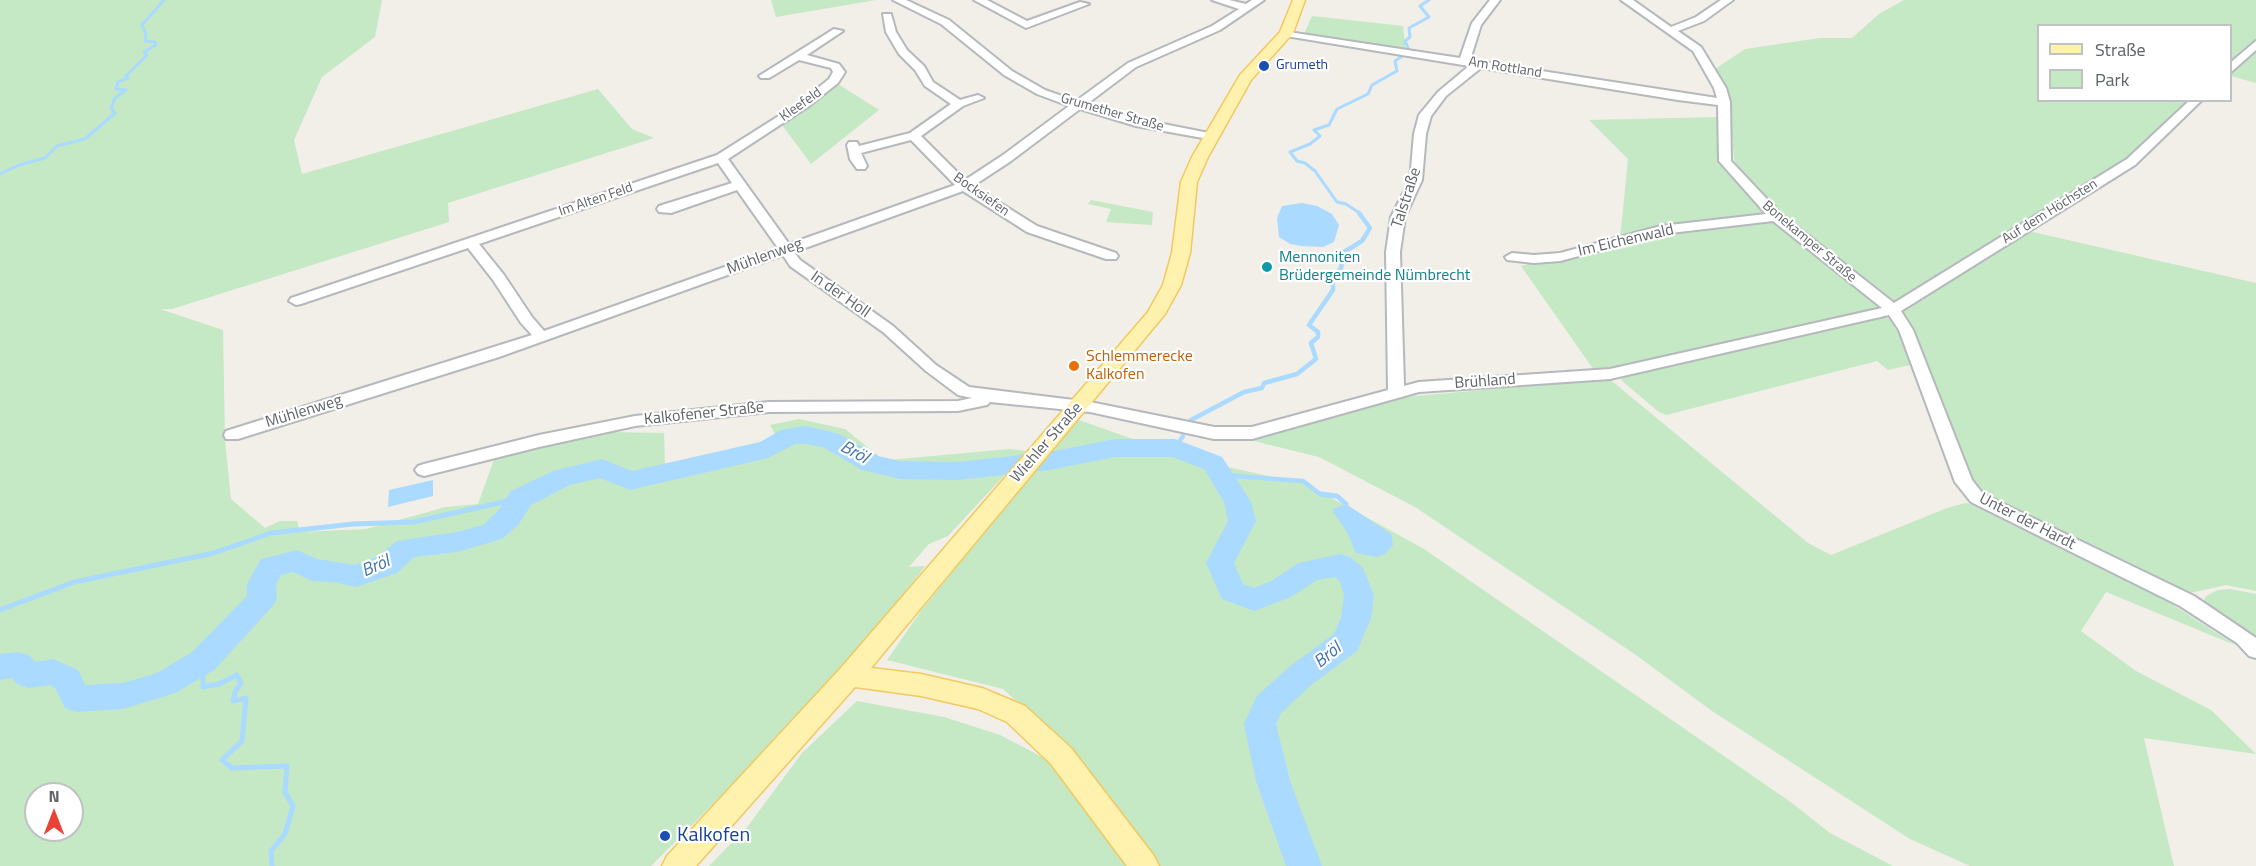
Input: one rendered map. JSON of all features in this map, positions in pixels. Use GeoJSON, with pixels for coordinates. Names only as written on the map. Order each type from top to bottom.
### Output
{"type":"FeatureCollection","features":[{"type":"Feature","properties":{"kind":"main road","name":"Wiehler Straße"},"geometry":{"type":"LineString","coordinates":[[677,866],[849,676],[1156,314],[1172,285],[1181,253],[1189,182],[1210,137],[1249,72],[1286,33],[1299,0]]}},
{"type":"Feature","properties":{"kind":"main road"},"geometry":{"type":"LineString","coordinates":[[849,676],[942,690],[981,699],[1016,714],[1061,756],[1144,866]]}},
{"type":"Feature","properties":{"kind":"street","name":"Grumether Straße"},"geometry":{"type":"LineString","coordinates":[[898,0],[945,22],[1008,74],[1041,92],[1077,105],[1145,124],[1210,137]]}},
{"type":"Feature","properties":{"kind":"street"},"geometry":{"type":"LineString","coordinates":[[979,0],[1026,25],[1084,4]]}},
{"type":"Feature","properties":{"kind":"street"},"geometry":{"type":"LineString","coordinates":[[1217,0],[1248,8]]}},
{"type":"Feature","properties":{"kind":"street","name":"Mühlenweg"},"geometry":{"type":"LineString","coordinates":[[232,435],[542,337],[963,186],[1007,158],[1132,65],[1205,34],[1258,0]]}},
{"type":"Feature","properties":{"kind":"street"},"geometry":{"type":"LineString","coordinates":[[1464,62],[1476,25],[1494,0]]}},
{"type":"Feature","properties":{"kind":"street","name":"Bonekamper Straße"},"geometry":{"type":"LineString","coordinates":[[1626,0],[1697,49],[1720,88],[1724,102],[1725,161],[1776,217],[1893,310]]}},
{"type":"Feature","properties":{"kind":"street"},"geometry":{"type":"LineString","coordinates":[[1672,30],[1700,19],[1728,0]]}},
{"type":"Feature","properties":{"kind":"street"},"geometry":{"type":"LineString","coordinates":[[887,16],[891,32],[903,52],[921,69],[929,84],[959,104]]}},
{"type":"Feature","properties":{"kind":"street"},"geometry":{"type":"LineString","coordinates":[[765,76],[838,31]]}},
{"type":"Feature","properties":{"kind":"street","name":"Am Rottland"},"geometry":{"type":"LineString","coordinates":[[1286,33],[1666,95],[1724,102]]}},
{"type":"Feature","properties":{"kind":"street"},"geometry":{"type":"LineString","coordinates":[[2232,68],[2256,44]]}},
{"type":"Feature","properties":{"kind":"street","name":"Kleefeld"},"geometry":{"type":"LineString","coordinates":[[721,158],[805,104],[834,81],[839,72],[835,66],[798,56]]}},
{"type":"Feature","properties":{"kind":"street","name":"Talstraße"},"geometry":{"type":"LineString","coordinates":[[1396,392],[1393,252],[1398,217],[1416,180],[1420,134],[1425,115],[1442,94],[1479,64]]}},
{"type":"Feature","properties":{"kind":"street"},"geometry":{"type":"LineString","coordinates":[[861,166],[856,159],[854,148],[914,136],[959,104],[978,98]]}},
{"type":"Feature","properties":{"kind":"street","name":"Auf dem Höchsten"},"geometry":{"type":"LineString","coordinates":[[1893,310],[2131,162],[2195,102]]}},
{"type":"Feature","properties":{"kind":"street","name":"Bocksiefen"},"geometry":{"type":"LineString","coordinates":[[914,136],[963,186],[1032,229],[1111,256]]}},
{"type":"Feature","properties":{"kind":"street","name":"In der Holl"},"geometry":{"type":"LineString","coordinates":[[721,158],[795,263],[888,329],[931,368]]}},
{"type":"Feature","properties":{"kind":"street","name":"Im Alten Feld"},"geometry":{"type":"LineString","coordinates":[[296,301],[721,158]]}},
{"type":"Feature","properties":{"kind":"street"},"geometry":{"type":"LineString","coordinates":[[664,209],[738,185]]}},
{"type":"Feature","properties":{"kind":"street","name":"Im Eichenwald"},"geometry":{"type":"LineString","coordinates":[[1512,257],[1534,259],[1560,257],[1661,230],[1776,217]]}},
{"type":"Feature","properties":{"kind":"street"},"geometry":{"type":"LineString","coordinates":[[471,242],[499,278],[526,320],[542,337]]}},
{"type":"Feature","properties":{"kind":"street","name":"Brühland"},"geometry":{"type":"LineString","coordinates":[[1080,406],[1214,433],[1252,433],[1419,387],[1610,374],[1893,310]]}},
{"type":"Feature","properties":{"kind":"street","name":"Unter der Hardt"},"geometry":{"type":"LineString","coordinates":[[1893,310],[1906,330],[1964,482],[1977,498],[2187,601],[2244,638],[2256,650]]}},
{"type":"Feature","properties":{"kind":"street","name":"Kalkofener Straße"},"geometry":{"type":"LineString","coordinates":[[931,368],[964,391],[986,396],[1080,406]]}},
{"type":"Feature","properties":{"kind":"street","name":"Kalkofener Straße"},"geometry":{"type":"LineString","coordinates":[[424,470],[550,438],[635,421],[769,407],[958,406],[981,401],[986,396]]}},
{"type":"Feature","properties":{"kind":"green space"},"geometry":{"type":"Polygon","coordinates":[[[0,0],[382,0],[375,37],[322,77],[294,140],[302,174],[598,89],[632,129],[654,138],[448,203],[449,222],[172,309],[160,309],[223,330],[225,441],[231,499],[265,528],[280,521],[297,521],[300,532],[366,529],[446,507],[478,504],[496,454],[608,432],[664,433],[665,466],[715,458],[755,446],[777,438],[770,425],[799,419],[845,429],[882,459],[889,460],[1009,449],[1027,451],[948,536],[929,544],[909,567],[925,566],[847,670],[651,866],[0,866],[0,0]]]}},
{"type":"Feature","properties":{"kind":"green space"},"geometry":{"type":"Polygon","coordinates":[[[771,0],[876,0],[776,17],[771,0]]]}},
{"type":"Feature","properties":{"kind":"green space"},"geometry":{"type":"Polygon","coordinates":[[[1904,0],[2256,0],[2256,83],[2232,76],[2232,24],[2037,24],[2037,102],[2187,102],[2127,157],[2089,185],[1899,303],[1890,302],[1787,220],[1735,170],[1728,91],[1715,69],[1745,49],[1820,38],[1852,38],[1879,14],[1904,0]]]}},
{"type":"Feature","properties":{"kind":"green space"},"geometry":{"type":"Polygon","coordinates":[[[1312,16],[1403,26],[1406,51],[1304,34],[1312,16]]]}},
{"type":"Feature","properties":{"kind":"green space"},"geometry":{"type":"Polygon","coordinates":[[[838,84],[879,110],[811,164],[782,125],[838,84]]]}},
{"type":"Feature","properties":{"kind":"green space"},"geometry":{"type":"Polygon","coordinates":[[[1719,117],[1720,160],[1772,216],[1620,239],[1628,159],[1589,120],[1719,117]]]}},
{"type":"Feature","properties":{"kind":"green space"},"geometry":{"type":"Polygon","coordinates":[[[1091,200],[1153,212],[1152,225],[1106,222],[1111,209],[1088,204],[1091,200]]]}},
{"type":"Feature","properties":{"kind":"green space"},"geometry":{"type":"Polygon","coordinates":[[[1775,220],[1883,308],[1596,373],[1521,266],[1657,233],[1775,220]]]}},
{"type":"Feature","properties":{"kind":"green space"},"geometry":{"type":"Polygon","coordinates":[[[2024,230],[2256,283],[2256,591],[2226,585],[2181,595],[1983,498],[1975,487],[1902,314],[1903,309],[2024,230]]]}},
{"type":"Feature","properties":{"kind":"green space"},"geometry":{"type":"Polygon","coordinates":[[[1879,317],[1893,319],[1897,323],[1914,364],[1888,370],[1877,361],[1666,415],[1659,412],[1622,381],[1621,377],[1622,374],[1879,317]]]}},
{"type":"Feature","properties":{"kind":"green space"},"geometry":{"type":"Polygon","coordinates":[[[1607,379],[1808,543],[1831,555],[1947,508],[1966,503],[1978,506],[2131,580],[2235,645],[2106,592],[2081,631],[2136,671],[2211,710],[2256,754],[2144,738],[2174,866],[1970,866],[1910,839],[1712,711],[1636,655],[1415,507],[1319,457],[1246,439],[1404,397],[1607,379]]]}},
{"type":"Feature","properties":{"kind":"green space"},"geometry":{"type":"Polygon","coordinates":[[[1076,419],[1190,459],[1306,484],[1424,549],[1792,803],[1830,833],[1893,866],[1157,866],[1062,742],[1003,689],[887,660],[921,611],[1076,419]]]}},
{"type":"Feature","properties":{"kind":"green space"},"geometry":{"type":"Polygon","coordinates":[[[2230,589],[2256,594],[2256,645],[2205,607],[2206,596],[2218,590],[2230,589]]]}},
{"type":"Feature","properties":{"kind":"green space"},"geometry":{"type":"Polygon","coordinates":[[[857,701],[944,717],[1000,735],[1046,759],[1131,866],[709,866],[748,826],[802,753],[857,701]]]}},
{"type":"Feature","properties":{"kind":"water"},"geometry":{"type":"Polygon","coordinates":[[[1302,203],[1317,206],[1332,214],[1339,225],[1334,242],[1323,247],[1302,246],[1290,244],[1279,237],[1277,218],[1282,206],[1302,203]]]}},
{"type":"Feature","properties":{"kind":"water"},"geometry":{"type":"Polygon","coordinates":[[[433,480],[433,496],[388,507],[389,490],[433,480]]]}},
{"type":"Feature","properties":{"kind":"water"},"geometry":{"type":"Polygon","coordinates":[[[1346,504],[1391,534],[1393,545],[1385,554],[1376,557],[1356,553],[1347,532],[1333,512],[1333,509],[1346,504]]]}},
{"type":"Feature","properties":{"kind":"waterway"},"geometry":{"type":"LineString","coordinates":[[0,174],[19,165],[45,158],[57,146],[85,139],[115,113],[111,108],[115,98],[126,90],[116,89],[118,82],[128,78],[126,76],[147,55],[144,52],[156,45],[155,42],[145,41],[146,34],[142,25],[164,0]]}},
{"type":"Feature","properties":{"kind":"waterway"},"geometry":{"type":"LineString","coordinates":[[1409,50],[1405,41],[1410,37],[1409,28],[1429,17],[1420,6],[1429,0]]}},
{"type":"Feature","properties":{"kind":"waterway"},"geometry":{"type":"LineString","coordinates":[[1361,214],[1346,204],[1337,202],[1315,171],[1305,163],[1297,161],[1290,152],[1310,144],[1320,136],[1314,130],[1329,125],[1337,109],[1368,94],[1372,85],[1397,71],[1395,61],[1404,55]]}},
{"type":"Feature","properties":{"kind":"waterway"},"geometry":{"type":"LineString","coordinates":[[1191,420],[1244,392],[1262,388],[1264,383],[1297,374],[1316,359],[1311,343],[1318,337],[1318,332],[1309,325],[1333,290],[1333,278],[1341,268],[1344,252],[1362,241],[1370,228],[1359,213]]}},
{"type":"Feature","properties":{"kind":"waterway","name":"Bröl"},"geometry":{"type":"LineString","coordinates":[[0,667],[19,665],[28,675],[53,672],[67,679],[76,699],[123,696],[166,683],[203,661],[262,599],[261,584],[271,567],[297,561],[312,570],[333,571],[356,576],[387,565],[407,548],[457,542],[492,532],[508,518],[521,498],[562,478],[602,468],[630,481],[768,449],[790,436],[806,435],[830,440],[871,464],[900,470],[958,471],[1049,461],[1115,448],[1175,448],[1213,463],[1237,502],[1242,521],[1220,563],[1232,591],[1254,600],[1281,589],[1309,571],[1340,565],[1353,576],[1359,595],[1356,618],[1346,642],[1300,676],[1268,705],[1260,724],[1273,781],[1304,866]]}},
{"type":"Feature","properties":{"kind":"waterway"},"geometry":{"type":"LineString","coordinates":[[1175,448],[1183,436]]}},
{"type":"Feature","properties":{"kind":"waterway"},"geometry":{"type":"LineString","coordinates":[[1221,475],[1303,481],[1320,494],[1334,496]]}},
{"type":"Feature","properties":{"kind":"waterway"},"geometry":{"type":"LineString","coordinates":[[1321,494],[1337,496],[1346,504]]}},
{"type":"Feature","properties":{"kind":"waterway"},"geometry":{"type":"LineString","coordinates":[[0,610],[74,582],[214,553],[271,533],[353,524],[414,522],[521,498]]}},
{"type":"Feature","properties":{"kind":"waterway"},"geometry":{"type":"LineString","coordinates":[[203,661],[203,687],[219,684],[237,675],[241,683],[235,692],[233,701],[246,698],[242,741],[222,760],[232,768],[287,766],[285,792],[293,806],[285,834],[271,851],[272,866]]}},
{"type":"Feature","properties":{"kind":"place","name":"Grumeth"},"geometry":{"type":"Point","coordinates":[1264,66]}},
{"type":"Feature","properties":{"kind":"place","name":"Mennoniten Brüdergemeinde Nümbrecht"},"geometry":{"type":"Point","coordinates":[1267,267]}},
{"type":"Feature","properties":{"kind":"place","name":"Schlemmerecke Kalkofen"},"geometry":{"type":"Point","coordinates":[1074,366]}},
{"type":"Feature","properties":{"kind":"place","name":"Kalkofen"},"geometry":{"type":"Point","coordinates":[665,836]}}]}
